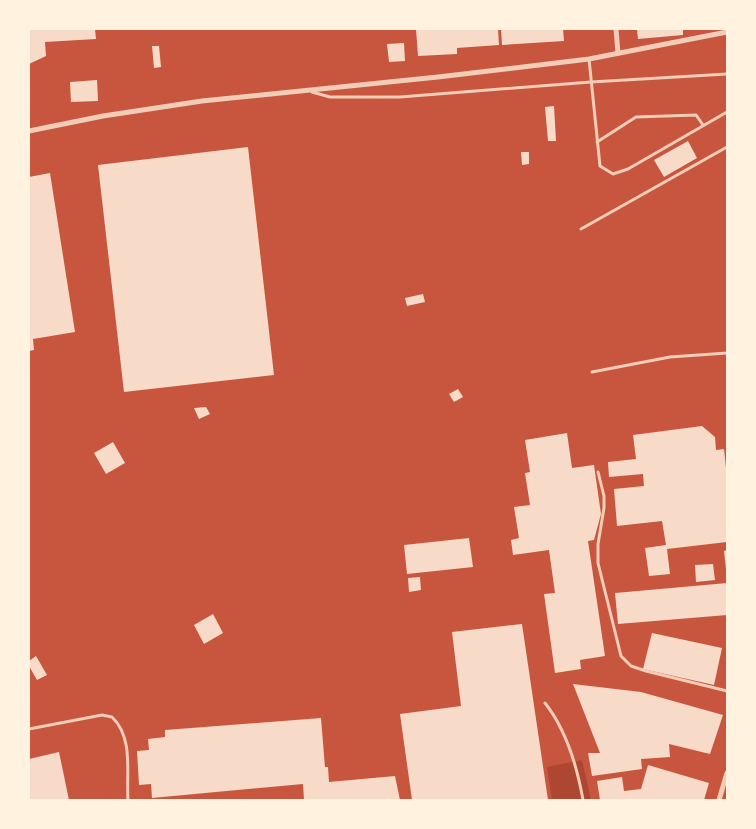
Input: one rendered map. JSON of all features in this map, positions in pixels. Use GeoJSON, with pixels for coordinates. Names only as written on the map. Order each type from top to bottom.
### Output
{"type":"FeatureCollection","features":[{"type":"Feature","properties":{"kind":"street"},"geometry":{"type":"LineString","coordinates":[[616,29],[618,53]]}},
{"type":"Feature","properties":{"kind":"street"},"geometry":{"type":"LineString","coordinates":[[29,131],[102,116],[184,104],[589,59],[727,32]]}},
{"type":"Feature","properties":{"kind":"street"},"geometry":{"type":"LineString","coordinates":[[720,800],[727,773]]}},
{"type":"Feature","properties":{"kind":"lane"},"geometry":{"type":"LineString","coordinates":[[589,59],[600,166],[613,174],[628,169],[727,112]]}},
{"type":"Feature","properties":{"kind":"lane"},"geometry":{"type":"LineString","coordinates":[[308,90],[330,97],[400,97],[591,82],[727,74]]}},
{"type":"Feature","properties":{"kind":"lane"},"geometry":{"type":"LineString","coordinates":[[597,142],[636,117],[696,115],[703,125]]}},
{"type":"Feature","properties":{"kind":"lane"},"geometry":{"type":"LineString","coordinates":[[581,229],[727,147]]}},
{"type":"Feature","properties":{"kind":"lane"},"geometry":{"type":"LineString","coordinates":[[592,372],[670,357],[727,352]]}},
{"type":"Feature","properties":{"kind":"lane"},"geometry":{"type":"LineString","coordinates":[[598,472],[604,508],[598,544],[598,563],[621,656],[627,663],[638,668],[727,691]]}},
{"type":"Feature","properties":{"kind":"lane"},"geometry":{"type":"LineString","coordinates":[[545,703],[556,717],[568,742],[584,800]]}},
{"type":"Feature","properties":{"kind":"lane"},"geometry":{"type":"LineString","coordinates":[[29,729],[102,715],[112,717],[124,732],[127,745],[128,800]]}},
{"type":"Feature","properties":{"kind":"shaded area"},"geometry":{"type":"Polygon","coordinates":[[[582,760],[591,800],[552,800],[547,767],[582,760]]]}},
{"type":"Feature","properties":{"kind":"building"},"geometry":{"type":"Polygon","coordinates":[[[29,29],[95,29],[96,39],[45,42],[46,56],[29,64],[29,29]]]}},
{"type":"Feature","properties":{"kind":"building"},"geometry":{"type":"Polygon","coordinates":[[[416,29],[498,29],[499,45],[457,48],[457,54],[418,56],[416,29]]]}},
{"type":"Feature","properties":{"kind":"building"},"geometry":{"type":"Polygon","coordinates":[[[501,29],[563,29],[564,41],[502,45],[501,29]]]}},
{"type":"Feature","properties":{"kind":"building"},"geometry":{"type":"Polygon","coordinates":[[[637,29],[683,29],[683,35],[638,39],[637,29]]]}},
{"type":"Feature","properties":{"kind":"building"},"geometry":{"type":"Polygon","coordinates":[[[404,43],[405,61],[389,62],[387,44],[404,43]]]}},
{"type":"Feature","properties":{"kind":"building"},"geometry":{"type":"Polygon","coordinates":[[[152,46],[159,46],[161,67],[154,68],[152,46]]]}},
{"type":"Feature","properties":{"kind":"building"},"geometry":{"type":"Polygon","coordinates":[[[97,80],[98,101],[71,102],[70,82],[97,80]]]}},
{"type":"Feature","properties":{"kind":"building"},"geometry":{"type":"Polygon","coordinates":[[[554,106],[556,141],[548,141],[545,107],[554,106]]]}},
{"type":"Feature","properties":{"kind":"building"},"geometry":{"type":"Polygon","coordinates":[[[688,141],[697,158],[664,177],[654,160],[688,141]]]}},
{"type":"Feature","properties":{"kind":"building"},"geometry":{"type":"Polygon","coordinates":[[[248,147],[274,375],[124,392],[98,165],[248,147]]]}},
{"type":"Feature","properties":{"kind":"building"},"geometry":{"type":"Polygon","coordinates":[[[521,152],[529,152],[529,164],[522,165],[521,152]]]}},
{"type":"Feature","properties":{"kind":"building"},"geometry":{"type":"Polygon","coordinates":[[[50,173],[75,332],[33,339],[34,350],[29,351],[29,177],[50,173]]]}},
{"type":"Feature","properties":{"kind":"building"},"geometry":{"type":"Polygon","coordinates":[[[423,294],[425,302],[407,306],[405,298],[423,294]]]}},
{"type":"Feature","properties":{"kind":"building"},"geometry":{"type":"Polygon","coordinates":[[[458,389],[463,397],[454,402],[449,394],[458,389]]]}},
{"type":"Feature","properties":{"kind":"building"},"geometry":{"type":"Polygon","coordinates":[[[206,407],[210,414],[199,419],[194,408],[206,407]]]}},
{"type":"Feature","properties":{"kind":"building"},"geometry":{"type":"Polygon","coordinates":[[[702,426],[715,437],[716,450],[724,449],[727,477],[727,542],[667,549],[670,574],[649,576],[645,548],[666,545],[662,521],[617,526],[614,489],[644,486],[643,474],[609,477],[608,462],[636,459],[633,435],[702,426]]]}},
{"type":"Feature","properties":{"kind":"building"},"geometry":{"type":"Polygon","coordinates":[[[567,433],[572,468],[594,465],[601,514],[594,540],[588,541],[605,656],[580,660],[581,669],[555,673],[544,594],[555,593],[549,550],[513,555],[511,540],[519,538],[514,507],[530,505],[525,473],[530,472],[525,440],[567,433]]]}},
{"type":"Feature","properties":{"kind":"building"},"geometry":{"type":"Polygon","coordinates":[[[113,442],[125,463],[106,474],[94,453],[113,442]]]}},
{"type":"Feature","properties":{"kind":"building"},"geometry":{"type":"Polygon","coordinates":[[[469,538],[473,567],[407,574],[404,545],[469,538]]]}},
{"type":"Feature","properties":{"kind":"building"},"geometry":{"type":"Polygon","coordinates":[[[727,550],[727,569],[726,569],[724,551],[727,550]]]}},
{"type":"Feature","properties":{"kind":"building"},"geometry":{"type":"Polygon","coordinates":[[[713,564],[715,580],[696,582],[695,565],[713,564]]]}},
{"type":"Feature","properties":{"kind":"building"},"geometry":{"type":"Polygon","coordinates":[[[420,577],[421,590],[409,592],[408,578],[420,577]]]}},
{"type":"Feature","properties":{"kind":"building"},"geometry":{"type":"Polygon","coordinates":[[[727,583],[727,615],[618,624],[615,593],[727,583]]]}},
{"type":"Feature","properties":{"kind":"building"},"geometry":{"type":"Polygon","coordinates":[[[213,614],[223,633],[204,644],[194,625],[213,614]]]}},
{"type":"Feature","properties":{"kind":"building"},"geometry":{"type":"Polygon","coordinates":[[[522,624],[548,800],[412,800],[400,714],[461,706],[452,632],[522,624]]]}},
{"type":"Feature","properties":{"kind":"building"},"geometry":{"type":"Polygon","coordinates":[[[652,633],[722,648],[714,685],[643,669],[652,633]]]}},
{"type":"Feature","properties":{"kind":"building"},"geometry":{"type":"Polygon","coordinates":[[[36,656],[47,675],[37,680],[29,666],[29,661],[36,656]]]}},
{"type":"Feature","properties":{"kind":"building"},"geometry":{"type":"Polygon","coordinates":[[[573,684],[641,692],[723,715],[710,754],[669,744],[670,757],[641,759],[642,769],[592,776],[588,753],[600,753],[573,684]]]}},
{"type":"Feature","properties":{"kind":"building"},"geometry":{"type":"Polygon","coordinates":[[[321,718],[325,767],[328,767],[329,782],[395,776],[400,800],[304,800],[303,784],[152,798],[151,784],[139,785],[137,751],[149,750],[148,739],[165,737],[165,730],[321,718]]]}},
{"type":"Feature","properties":{"kind":"building"},"geometry":{"type":"Polygon","coordinates":[[[59,752],[69,800],[29,800],[29,759],[59,752]]]}},
{"type":"Feature","properties":{"kind":"building"},"geometry":{"type":"Polygon","coordinates":[[[648,765],[709,783],[704,800],[600,800],[597,781],[622,777],[624,791],[641,789],[648,765]]]}}]}
